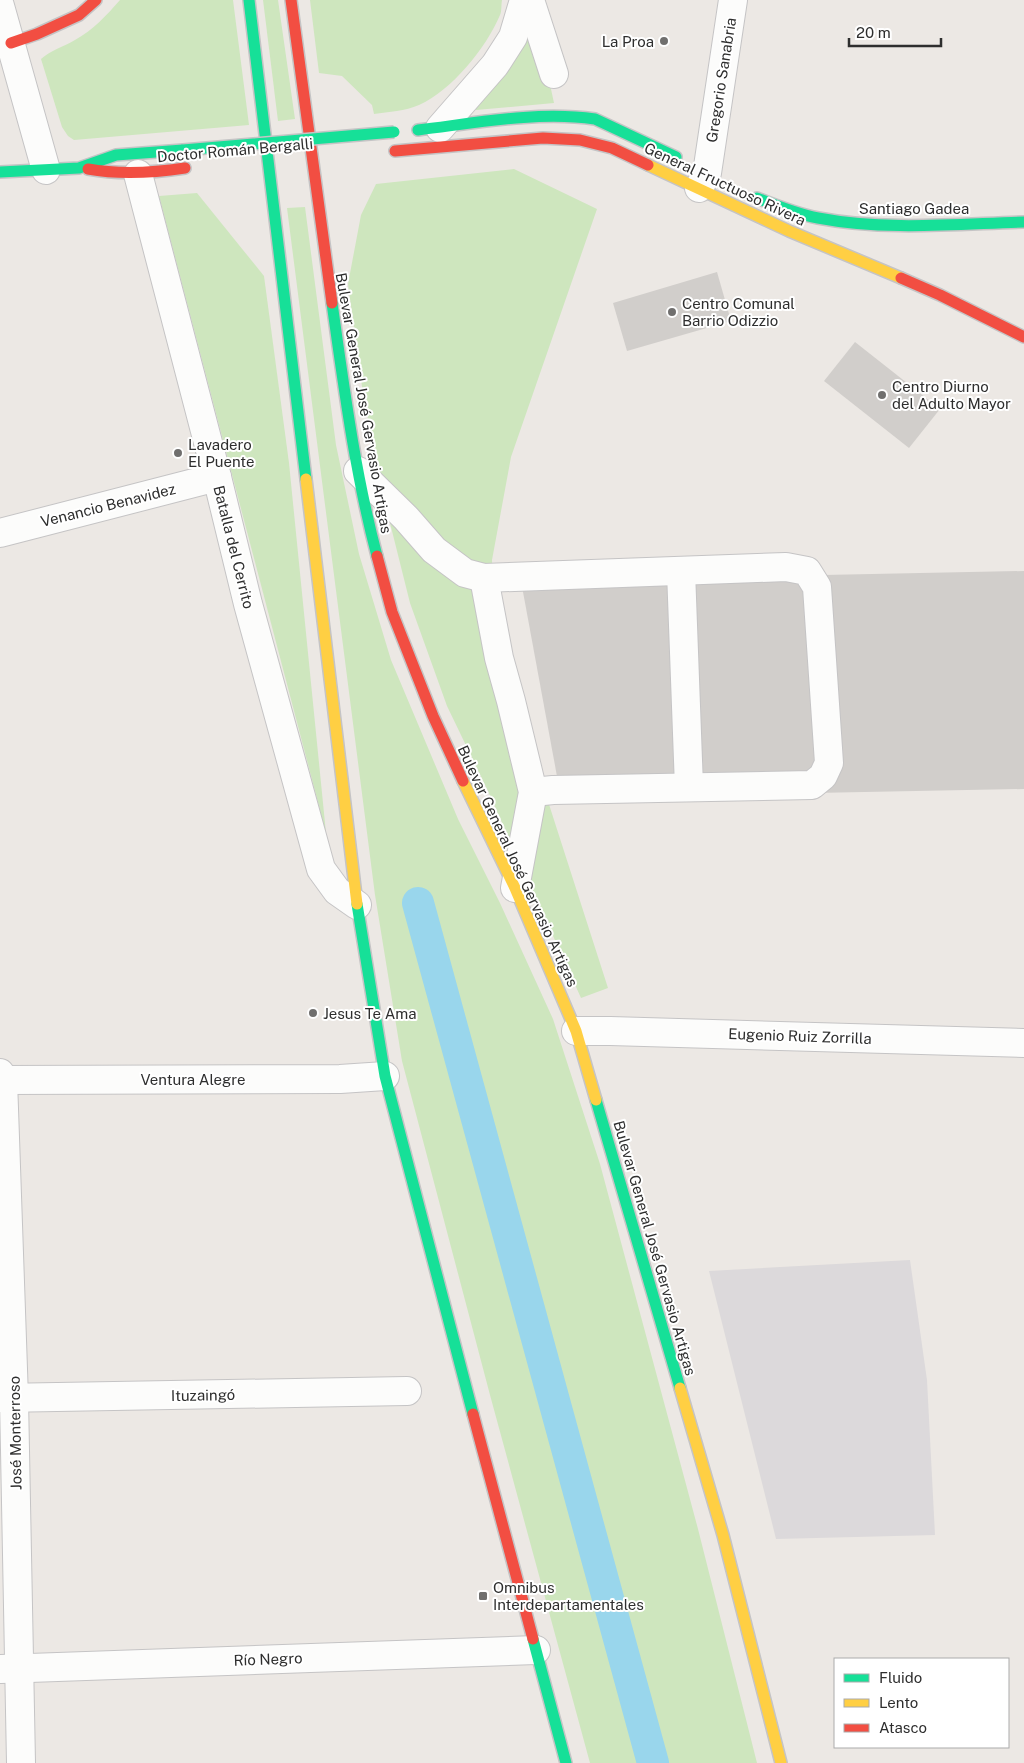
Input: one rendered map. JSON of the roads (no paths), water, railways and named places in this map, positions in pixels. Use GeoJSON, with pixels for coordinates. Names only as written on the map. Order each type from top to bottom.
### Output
{"type":"FeatureCollection","features":[{"type":"Feature","properties":{"kind":"main road"},"geometry":{"type":"LineString","coordinates":[[11,43],[37,34],[79,15],[96,0]]}},
{"type":"Feature","properties":{"kind":"main road"},"geometry":{"type":"LineString","coordinates":[[249,0],[357,905],[386,1076],[463,1378],[566,1763]]}},
{"type":"Feature","properties":{"kind":"main road","name":"Bulevar General José Gervasio Artigas"},"geometry":{"type":"LineString","coordinates":[[291,0],[328,280],[368,526],[392,612],[433,716],[476,810],[515,888],[576,1031],[723,1534],[780,1763]]}},
{"type":"Feature","properties":{"kind":"main road","name":"General Fructuoso Rivera"},"geometry":{"type":"LineString","coordinates":[[394,132],[531,117],[581,117],[595,119],[682,160]]}},
{"type":"Feature","properties":{"kind":"main road","name":"Doctor Román Bergalli"},"geometry":{"type":"LineString","coordinates":[[79,168],[116,155],[394,132]]}},
{"type":"Feature","properties":{"kind":"main road","name":"General Fructuoso Rivera"},"geometry":{"type":"LineString","coordinates":[[390,151],[543,138],[580,140],[612,148],[705,177],[790,231],[940,296],[1024,337]]}},
{"type":"Feature","properties":{"kind":"main road","name":"Doctor Román Bergalli"},"geometry":{"type":"LineString","coordinates":[[300,159],[328,156]]}},
{"type":"Feature","properties":{"kind":"main road","name":"Doctor Román Bergalli"},"geometry":{"type":"LineString","coordinates":[[261,162],[280,160]]}},
{"type":"Feature","properties":{"kind":"main road","name":"Doctor Román Bergalli"},"geometry":{"type":"LineString","coordinates":[[0,172],[79,168],[106,173],[138,174],[190,168]]}},
{"type":"Feature","properties":{"kind":"main road","name":"General Fructuoso Rivera"},"geometry":{"type":"LineString","coordinates":[[749,194],[765,202],[804,215]]}},
{"type":"Feature","properties":{"kind":"main road","name":"Santiago Gadea"},"geometry":{"type":"LineString","coordinates":[[804,215],[870,224],[1024,222]]}},
{"type":"Feature","properties":{"kind":"street"},"geometry":{"type":"LineString","coordinates":[[440,128],[496,65],[513,37],[521,16],[524,0]]}},
{"type":"Feature","properties":{"kind":"street"},"geometry":{"type":"LineString","coordinates":[[530,0],[554,74]]}},
{"type":"Feature","properties":{"kind":"street","name":"Gregorio Sanabria"},"geometry":{"type":"LineString","coordinates":[[705,177],[733,0]]}},
{"type":"Feature","properties":{"kind":"street"},"geometry":{"type":"LineString","coordinates":[[0,6],[46,170]]}},
{"type":"Feature","properties":{"kind":"street","name":"Batalla del Cerrito"},"geometry":{"type":"LineString","coordinates":[[138,174],[248,604],[321,869],[337,891],[357,905]]}},
{"type":"Feature","properties":{"kind":"street"},"geometry":{"type":"LineString","coordinates":[[358,471],[406,518],[434,550],[465,573],[484,578],[786,567],[807,571],[817,587],[829,763],[823,776],[812,785],[552,790],[533,792]]}},
{"type":"Feature","properties":{"kind":"street","name":"Venancio Benavidez"},"geometry":{"type":"LineString","coordinates":[[0,532],[217,477]]}},
{"type":"Feature","properties":{"kind":"street"},"geometry":{"type":"LineString","coordinates":[[681,571],[689,787]]}},
{"type":"Feature","properties":{"kind":"street"},"geometry":{"type":"LineString","coordinates":[[484,578],[499,658],[533,792],[515,888]]}},
{"type":"Feature","properties":{"kind":"street","name":"Eugenio Ruiz Zorrilla"},"geometry":{"type":"LineString","coordinates":[[576,1031],[1024,1043]]}},
{"type":"Feature","properties":{"kind":"street","name":"Ventura Alegre"},"geometry":{"type":"LineString","coordinates":[[1,1078],[330,1079],[386,1076]]}},
{"type":"Feature","properties":{"kind":"street","name":"José Monterroso"},"geometry":{"type":"LineString","coordinates":[[1,1078],[7,1398],[9,1669],[21,1763]]}},
{"type":"Feature","properties":{"kind":"street","name":"Ituzaingó"},"geometry":{"type":"LineString","coordinates":[[7,1398],[407,1391]]}},
{"type":"Feature","properties":{"kind":"street","name":"Río Negro"},"geometry":{"type":"LineString","coordinates":[[9,1669],[536,1650]]}},
{"type":"Feature","properties":{"kind":"waterway"},"geometry":{"type":"LineString","coordinates":[[418,903],[653,1763]]}},
{"type":"Feature","properties":{"kind":"place","name":"La Proa"},"geometry":{"type":"Point","coordinates":[664,41]}},
{"type":"Feature","properties":{"kind":"place","name":"Centro Comunal Barrio Odizzio"},"geometry":{"type":"Point","coordinates":[672,312]}},
{"type":"Feature","properties":{"kind":"place","name":"Centro Diurno del Adulto Mayor"},"geometry":{"type":"Point","coordinates":[882,395]}},
{"type":"Feature","properties":{"kind":"place","name":"Lavadero El Puente"},"geometry":{"type":"Point","coordinates":[178,453]}},
{"type":"Feature","properties":{"kind":"place","name":"Jesus Te Ama"},"geometry":{"type":"Point","coordinates":[313,1013]}},
{"type":"Feature","properties":{"kind":"place","name":"Omnibus Interdepartamentales"},"geometry":{"type":"Point","coordinates":[483,1596]}}]}
